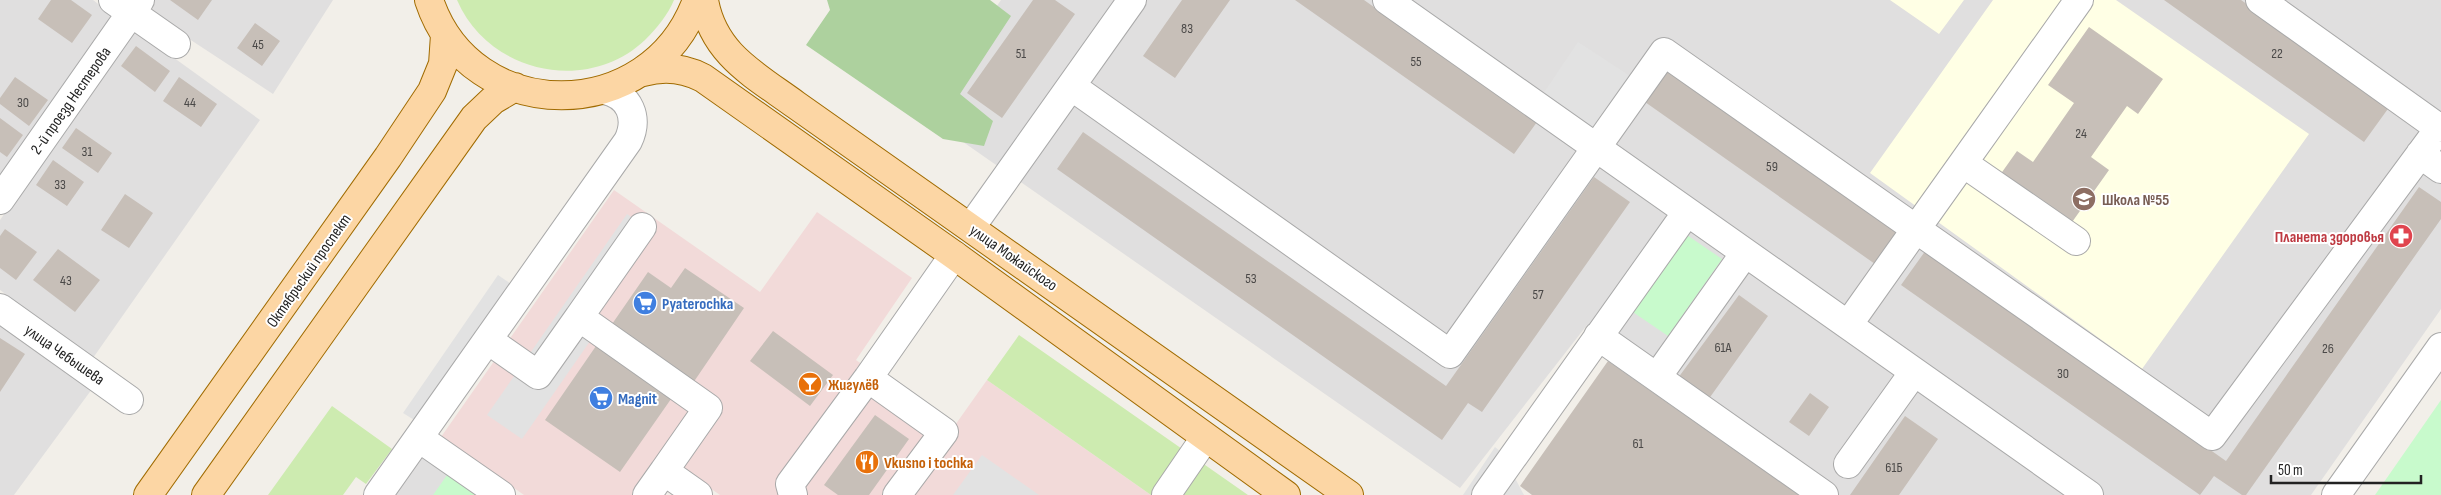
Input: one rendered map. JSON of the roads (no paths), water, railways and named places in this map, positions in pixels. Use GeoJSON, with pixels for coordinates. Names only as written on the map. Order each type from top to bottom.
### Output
{"type":"FeatureCollection","features":[{"type":"Feature","properties":{"kind":"main road"},"geometry":{"type":"LineString","coordinates":[[429,0],[445,34],[476,66],[515,87],[537,93],[560,95],[604,90],[643,72],[674,42],[689,18],[697,0]]}},
{"type":"Feature","properties":{"kind":"main road","name":"улица Можайского"},"geometry":{"type":"LineString","coordinates":[[704,0],[713,32],[733,58],[796,105],[1350,495]]}},
{"type":"Feature","properties":{"kind":"main road","name":"Октябрьский проспект"},"geometry":{"type":"LineString","coordinates":[[148,495],[388,157],[432,91],[443,64],[445,34]]}},
{"type":"Feature","properties":{"kind":"main road","name":"улица Можайского"},"geometry":{"type":"LineString","coordinates":[[643,72],[660,68],[678,69],[703,78],[954,255],[1286,495]]}},
{"type":"Feature","properties":{"kind":"main road"},"geometry":{"type":"LineString","coordinates":[[206,495],[474,118],[493,100],[515,87]]}},
{"type":"Feature","properties":{"kind":"street"},"geometry":{"type":"LineString","coordinates":[[971,227],[1132,0]]}},
{"type":"Feature","properties":{"kind":"street"},"geometry":{"type":"LineString","coordinates":[[1387,0],[1848,325],[2080,493]]}},
{"type":"Feature","properties":{"kind":"street"},"geometry":{"type":"LineString","coordinates":[[1848,325],[2079,0]]}},
{"type":"Feature","properties":{"kind":"street"},"geometry":{"type":"LineString","coordinates":[[1071,86],[1450,354],[1664,52],[2212,436],[2430,162],[2440,127],[2260,0]]}},
{"type":"Feature","properties":{"kind":"street"},"geometry":{"type":"LineString","coordinates":[[128,4],[176,44]]}},
{"type":"Feature","properties":{"kind":"street","name":"2-й проезд Нестерова"},"geometry":{"type":"LineString","coordinates":[[0,200],[128,4]]}},
{"type":"Feature","properties":{"kind":"street"},"geometry":{"type":"LineString","coordinates":[[382,494],[419,438],[628,141],[634,124],[632,112],[626,101],[616,93],[604,90]]}},
{"type":"Feature","properties":{"kind":"street"},"geometry":{"type":"LineString","coordinates":[[1963,163],[2076,241]]}},
{"type":"Feature","properties":{"kind":"street"},"geometry":{"type":"LineString","coordinates":[[1486,495],[1687,212]]}},
{"type":"Feature","properties":{"kind":"street"},"geometry":{"type":"LineString","coordinates":[[488,340],[538,375],[642,227]]}},
{"type":"Feature","properties":{"kind":"street"},"geometry":{"type":"LineString","coordinates":[[1657,377],[1745,253]]}},
{"type":"Feature","properties":{"kind":"street"},"geometry":{"type":"LineString","coordinates":[[793,495],[790,484],[868,378],[954,255]]}},
{"type":"Feature","properties":{"kind":"street","name":"улица Чебышева"},"geometry":{"type":"LineString","coordinates":[[0,308],[129,400]]}},
{"type":"Feature","properties":{"kind":"street"},"geometry":{"type":"LineString","coordinates":[[579,317],[708,408],[647,495]]}},
{"type":"Feature","properties":{"kind":"street"},"geometry":{"type":"LineString","coordinates":[[1598,336],[1824,495]]}},
{"type":"Feature","properties":{"kind":"street"},"geometry":{"type":"LineString","coordinates":[[2336,495],[2441,347]]}},
{"type":"Feature","properties":{"kind":"street"},"geometry":{"type":"LineString","coordinates":[[1848,464],[1914,372]]}},
{"type":"Feature","properties":{"kind":"street"},"geometry":{"type":"LineString","coordinates":[[868,378],[944,432],[897,495]]}},
{"type":"Feature","properties":{"kind":"street"},"geometry":{"type":"LineString","coordinates":[[419,438],[501,495]]}},
{"type":"Feature","properties":{"kind":"street"},"geometry":{"type":"LineString","coordinates":[[1166,495],[1205,438]]}},
{"type":"Feature","properties":{"kind":"street"},"geometry":{"type":"LineString","coordinates":[[664,471],[698,495]]}},
{"type":"Feature","properties":{"kind":"place","name":"Школа №55"},"geometry":{"type":"Point","coordinates":[2084,199]}},
{"type":"Feature","properties":{"kind":"place","name":"Планета здоровья"},"geometry":{"type":"Point","coordinates":[2401,236]}},
{"type":"Feature","properties":{"kind":"place","name":"Pyaterochka"},"geometry":{"type":"Point","coordinates":[645,303]}},
{"type":"Feature","properties":{"kind":"place","name":"Жигулёв"},"geometry":{"type":"Point","coordinates":[810,384]}},
{"type":"Feature","properties":{"kind":"place","name":"Magnit"},"geometry":{"type":"Point","coordinates":[601,398]}},
{"type":"Feature","properties":{"kind":"place","name":"Vkusno i tochka"},"geometry":{"type":"Point","coordinates":[867,462]}}]}
